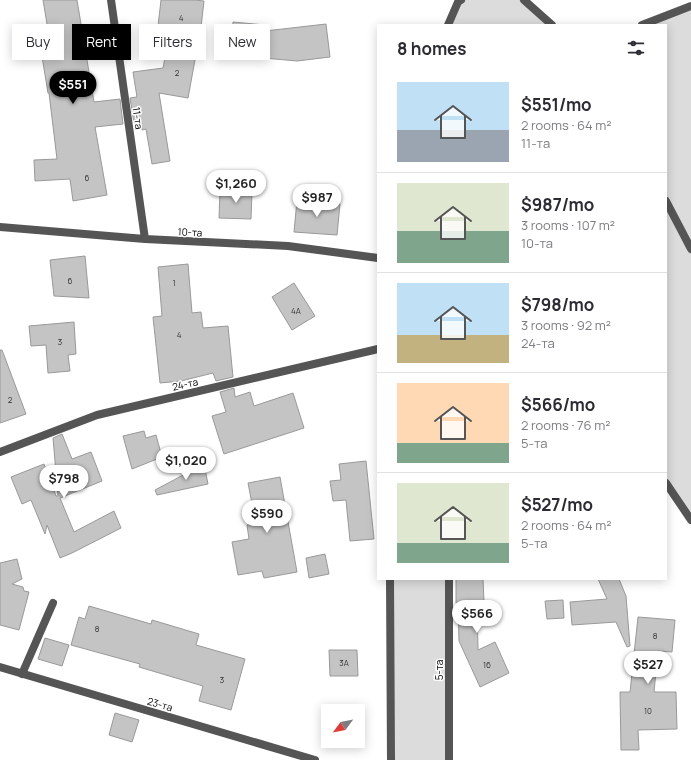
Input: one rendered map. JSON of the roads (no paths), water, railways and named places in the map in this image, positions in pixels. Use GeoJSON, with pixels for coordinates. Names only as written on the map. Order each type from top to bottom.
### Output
{"type":"FeatureCollection","features":[{"type":"Feature","properties":{"kind":"street","name":"11-та"},"geometry":{"type":"LineString","coordinates":[[111,0],[145,240]]}},
{"type":"Feature","properties":{"kind":"street"},"geometry":{"type":"LineString","coordinates":[[448,24],[458,2],[461,0]]}},
{"type":"Feature","properties":{"kind":"street"},"geometry":{"type":"LineString","coordinates":[[524,0],[551,24]]}},
{"type":"Feature","properties":{"kind":"street"},"geometry":{"type":"LineString","coordinates":[[645,24],[691,6]]}},
{"type":"Feature","properties":{"kind":"street"},"geometry":{"type":"LineString","coordinates":[[667,203],[691,249]]}},
{"type":"Feature","properties":{"kind":"street","name":"10-та"},"geometry":{"type":"LineString","coordinates":[[0,227],[145,240],[288,246],[377,258]]}},
{"type":"Feature","properties":{"kind":"street","name":"24-та"},"geometry":{"type":"LineString","coordinates":[[0,452],[97,415],[377,349]]}},
{"type":"Feature","properties":{"kind":"street"},"geometry":{"type":"LineString","coordinates":[[667,484],[691,520]]}},
{"type":"Feature","properties":{"kind":"street"},"geometry":{"type":"LineString","coordinates":[[390,580],[391,760]]}},
{"type":"Feature","properties":{"kind":"street","name":"5-та"},"geometry":{"type":"LineString","coordinates":[[449,580],[449,760]]}},
{"type":"Feature","properties":{"kind":"street"},"geometry":{"type":"LineString","coordinates":[[22,674],[53,603]]}},
{"type":"Feature","properties":{"kind":"street","name":"23-та"},"geometry":{"type":"LineString","coordinates":[[0,667],[314,760]]}}]}
